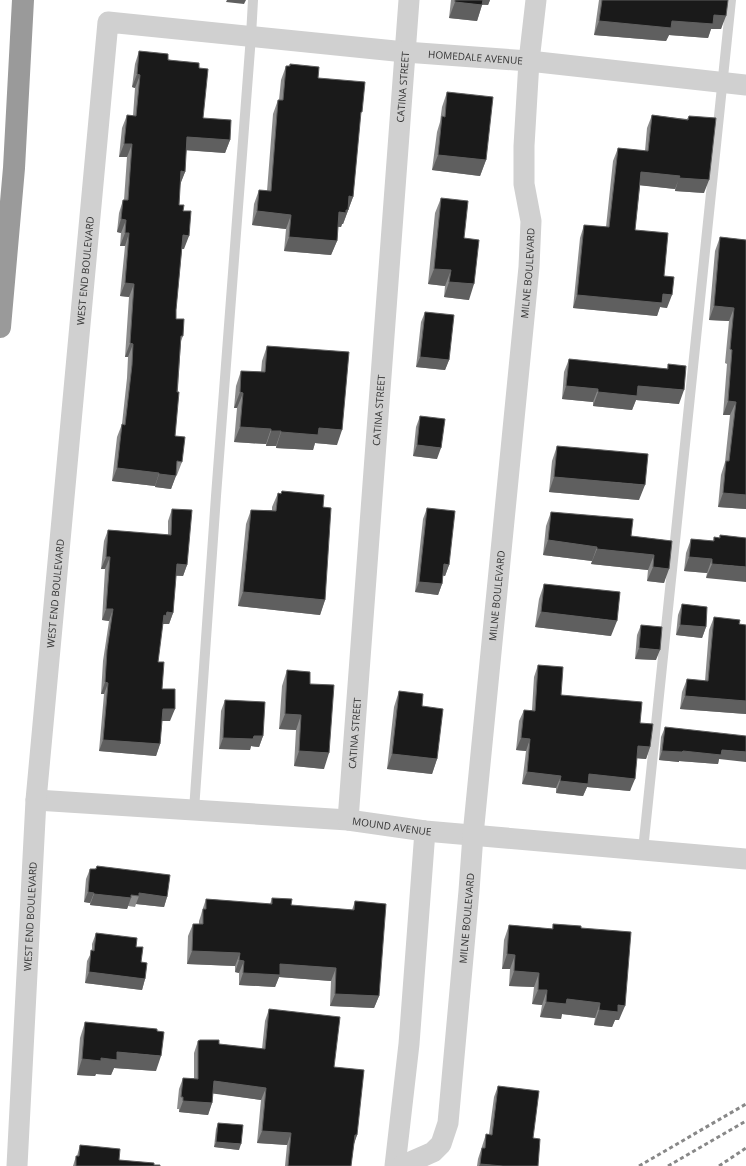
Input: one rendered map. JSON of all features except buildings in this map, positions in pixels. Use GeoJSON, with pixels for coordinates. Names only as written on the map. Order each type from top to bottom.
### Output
{"type":"FeatureCollection","features":[{"type":"Feature","properties":{"kind":"highway"},"geometry":{"type":"LineString","coordinates":[[0,327],[14,168],[23,0]]}},
{"type":"Feature","properties":{"kind":"highway"},"geometry":{"type":"LineString","coordinates":[[21,57],[37,0]]}},
{"type":"Feature","properties":{"kind":"street","name":"CATINA STREET"},"geometry":{"type":"LineString","coordinates":[[348,820],[409,0]]}},
{"type":"Feature","properties":{"kind":"street","name":"MILNE BOULEVARD"},"geometry":{"type":"LineString","coordinates":[[401,1166],[433,1152],[441,1144],[448,1123],[473,835],[529,268],[531,221],[524,184],[524,146],[529,61],[536,0]]}},
{"type":"Feature","properties":{"kind":"street","name":"HOMEDALE AVENUE"},"geometry":{"type":"LineString","coordinates":[[108,22],[405,52],[529,61],[746,85]]}},
{"type":"Feature","properties":{"kind":"street","name":"WEST END BOULEVARD"},"geometry":{"type":"LineString","coordinates":[[16,1166],[36,800],[108,22]]}},
{"type":"Feature","properties":{"kind":"street","name":"MOUND AVENUE"},"geometry":{"type":"LineString","coordinates":[[36,800],[348,820],[425,831],[746,860]]}},
{"type":"Feature","properties":{"kind":"street"},"geometry":{"type":"LineString","coordinates":[[395,1166],[410,1044],[425,831]]}},
{"type":"Feature","properties":{"kind":"lane"},"geometry":{"type":"LineString","coordinates":[[194,810],[253,0]]}},
{"type":"Feature","properties":{"kind":"lane"},"geometry":{"type":"LineString","coordinates":[[643,850],[724,83],[731,0]]}},
{"type":"Feature","properties":{"kind":"railway"},"geometry":{"type":"LineString","coordinates":[[639,1166],[746,1104]]}},
{"type":"Feature","properties":{"kind":"railway"},"geometry":{"type":"LineString","coordinates":[[668,1166],[746,1121]]}},
{"type":"Feature","properties":{"kind":"railway"},"geometry":{"type":"LineString","coordinates":[[719,1166],[746,1148]]}}]}
